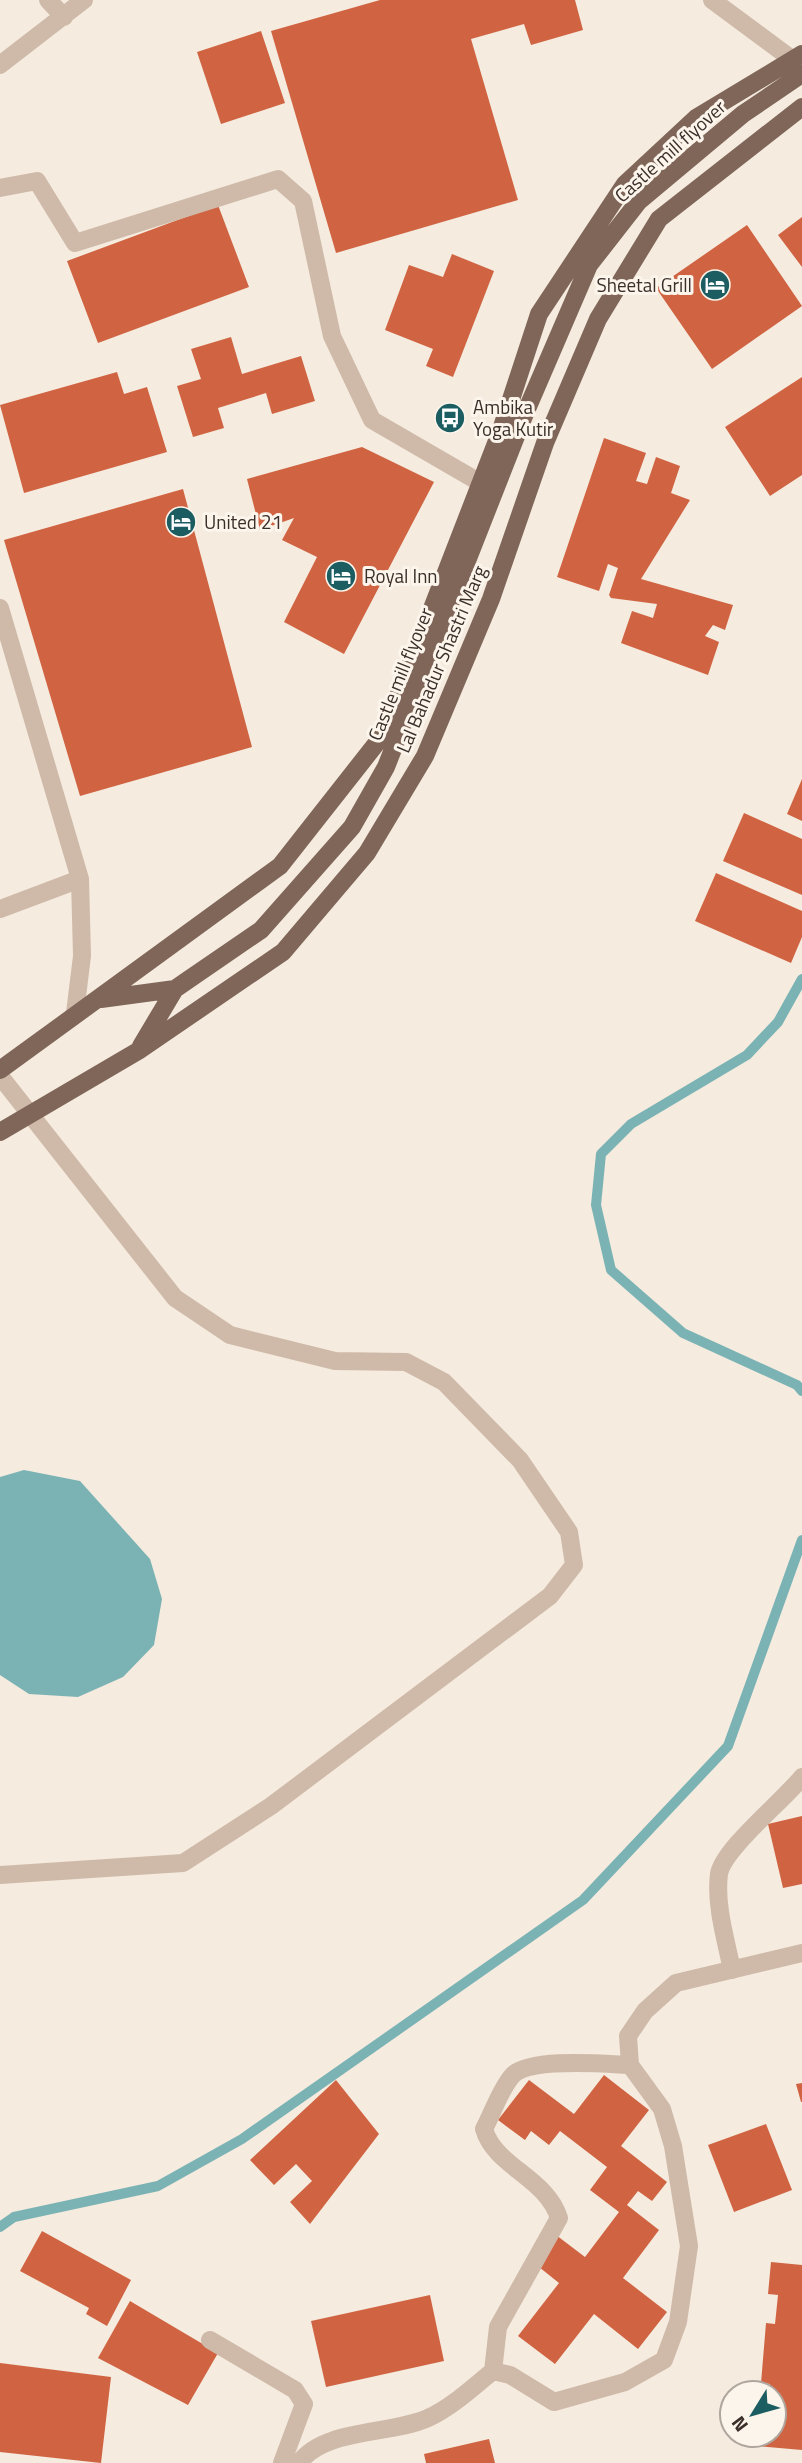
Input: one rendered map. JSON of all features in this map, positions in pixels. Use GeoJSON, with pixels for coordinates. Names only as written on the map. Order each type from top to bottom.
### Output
{"type":"FeatureCollection","features":[{"type":"Feature","properties":{"kind":"main road","name":"Lal Bahadur Shastri Marg"},"geometry":{"type":"LineString","coordinates":[[0,1070],[279,866],[383,735],[500,432],[538,314],[625,184],[696,118],[800,65]]}},
{"type":"Feature","properties":{"kind":"main road","name":"Castle mill flyover"},"geometry":{"type":"LineString","coordinates":[[181,985],[261,930],[352,827],[386,767],[524,416],[589,265],[639,201],[800,65]]}},
{"type":"Feature","properties":{"kind":"main road","name":"Lal Bahadur Shastri Marg"},"geometry":{"type":"LineString","coordinates":[[1,1130],[138,1051],[283,952],[367,853],[425,756],[491,599],[545,443],[598,319],[659,219],[802,107]]}},
{"type":"Feature","properties":{"kind":"main road"},"geometry":{"type":"LineString","coordinates":[[97,1000],[181,985]]}},
{"type":"Feature","properties":{"kind":"main road"},"geometry":{"type":"LineString","coordinates":[[138,1051],[181,985]]}},
{"type":"Feature","properties":{"kind":"street"},"geometry":{"type":"LineString","coordinates":[[47,0],[64,17]]}},
{"type":"Feature","properties":{"kind":"street"},"geometry":{"type":"LineString","coordinates":[[0,65],[84,0]]}},
{"type":"Feature","properties":{"kind":"street"},"geometry":{"type":"LineString","coordinates":[[712,0],[800,65]]}},
{"type":"Feature","properties":{"kind":"street"},"geometry":{"type":"LineString","coordinates":[[0,188],[37,181],[75,243],[278,179],[303,201],[332,336],[372,420],[479,482]]}},
{"type":"Feature","properties":{"kind":"street"},"geometry":{"type":"LineString","coordinates":[[0,608],[80,879],[82,956],[75,1013]]}},
{"type":"Feature","properties":{"kind":"street"},"geometry":{"type":"LineString","coordinates":[[0,909],[80,879]]}},
{"type":"Feature","properties":{"kind":"street"},"geometry":{"type":"LineString","coordinates":[[0,1076],[175,1298],[230,1335],[335,1361],[406,1362],[444,1382],[520,1460],[569,1532],[573,1565],[550,1596],[271,1806],[183,1863],[0,1875]]}},
{"type":"Feature","properties":{"kind":"street"},"geometry":{"type":"LineString","coordinates":[[732,1970],[720,1911],[719,1873],[728,1853],[786,1797],[802,1777]]}},
{"type":"Feature","properties":{"kind":"street"},"geometry":{"type":"LineString","coordinates":[[494,2371],[510,2375],[554,2402],[625,2382],[664,2360],[678,2322],[689,2246],[673,2146],[662,2109],[630,2065],[628,2036],[645,2011],[676,1983],[802,1953]]}},
{"type":"Feature","properties":{"kind":"street"},"geometry":{"type":"LineString","coordinates":[[299,2463],[319,2444],[427,2419],[452,2404],[494,2371],[498,2327],[559,2218],[554,2201],[488,2143],[484,2129],[513,2074],[529,2066],[589,2063],[630,2065]]}},
{"type":"Feature","properties":{"kind":"street"},"geometry":{"type":"LineString","coordinates":[[210,2340],[295,2390],[304,2404],[282,2463]]}},
{"type":"Feature","properties":{"kind":"water"},"geometry":{"type":"Polygon","coordinates":[[[24,1470],[80,1481],[150,1559],[162,1599],[154,1645],[123,1677],[78,1697],[29,1694],[0,1675],[0,1477],[24,1470]]]}},
{"type":"Feature","properties":{"kind":"building"},"geometry":{"type":"Polygon","coordinates":[[[380,0],[575,0],[583,30],[531,45],[524,24],[471,39],[518,200],[336,253],[271,31],[380,0]]]}},
{"type":"Feature","properties":{"kind":"building"},"geometry":{"type":"Polygon","coordinates":[[[261,31],[285,103],[221,124],[197,52],[261,31]]]}},
{"type":"Feature","properties":{"kind":"building"},"geometry":{"type":"Polygon","coordinates":[[[218,205],[249,287],[98,343],[67,261],[218,205]]]}},
{"type":"Feature","properties":{"kind":"building"},"geometry":{"type":"Polygon","coordinates":[[[802,217],[802,267],[778,235],[802,217]]]}},
{"type":"Feature","properties":{"kind":"building"},"geometry":{"type":"Polygon","coordinates":[[[747,225],[802,306],[712,369],[656,288],[747,225]]]}},
{"type":"Feature","properties":{"kind":"building"},"geometry":{"type":"Polygon","coordinates":[[[452,254],[494,271],[453,377],[426,366],[433,349],[385,330],[409,265],[443,277],[452,254]]]}},
{"type":"Feature","properties":{"kind":"building"},"geometry":{"type":"Polygon","coordinates":[[[231,337],[242,374],[301,356],[315,401],[272,414],[266,393],[218,408],[224,428],[193,437],[177,386],[201,379],[191,349],[231,337]]]}},
{"type":"Feature","properties":{"kind":"building"},"geometry":{"type":"Polygon","coordinates":[[[117,372],[124,394],[147,387],[167,452],[24,493],[0,405],[117,372]]]}},
{"type":"Feature","properties":{"kind":"building"},"geometry":{"type":"Polygon","coordinates":[[[802,377],[802,475],[770,496],[725,427],[802,377]]]}},
{"type":"Feature","properties":{"kind":"building"},"geometry":{"type":"Polygon","coordinates":[[[604,438],[646,453],[636,481],[647,484],[656,457],[680,466],[671,493],[690,500],[641,579],[733,605],[725,630],[713,625],[705,636],[719,642],[708,675],[621,643],[632,611],[653,618],[657,604],[611,598],[609,595],[618,568],[608,564],[599,591],[557,577],[604,438]]]}},
{"type":"Feature","properties":{"kind":"building"},"geometry":{"type":"Polygon","coordinates":[[[362,447],[434,482],[344,654],[284,622],[317,557],[282,540],[294,518],[260,530],[247,479],[362,447]]]}},
{"type":"Feature","properties":{"kind":"building"},"geometry":{"type":"Polygon","coordinates":[[[183,489],[252,747],[80,796],[4,540],[183,489]]]}},
{"type":"Feature","properties":{"kind":"building"},"geometry":{"type":"Polygon","coordinates":[[[802,779],[802,821],[787,814],[802,779]]]}},
{"type":"Feature","properties":{"kind":"building"},"geometry":{"type":"Polygon","coordinates":[[[744,813],[802,839],[802,895],[723,861],[744,813]]]}},
{"type":"Feature","properties":{"kind":"building"},"geometry":{"type":"Polygon","coordinates":[[[716,873],[802,911],[802,937],[791,963],[695,921],[716,873]]]}},
{"type":"Feature","properties":{"kind":"building"},"geometry":{"type":"Polygon","coordinates":[[[802,1816],[802,1884],[783,1888],[768,1824],[802,1816]]]}},
{"type":"Feature","properties":{"kind":"building"},"geometry":{"type":"Polygon","coordinates":[[[604,2075],[649,2110],[621,2146],[667,2182],[652,2201],[638,2191],[627,2205],[659,2230],[623,2278],[667,2312],[638,2349],[594,2314],[555,2364],[518,2336],[559,2283],[534,2263],[556,2235],[585,2257],[619,2212],[590,2190],[607,2167],[560,2131],[549,2145],[531,2131],[525,2140],[498,2120],[529,2080],[574,2114],[604,2075]]]}},
{"type":"Feature","properties":{"kind":"building"},"geometry":{"type":"Polygon","coordinates":[[[336,2080],[379,2134],[310,2224],[290,2202],[312,2181],[296,2164],[274,2185],[250,2160],[336,2080]]]}},
{"type":"Feature","properties":{"kind":"building"},"geometry":{"type":"Polygon","coordinates":[[[802,2083],[802,2102],[801,2102],[796,2084],[802,2083]]]}},
{"type":"Feature","properties":{"kind":"building"},"geometry":{"type":"Polygon","coordinates":[[[766,2124],[792,2190],[734,2212],[708,2145],[766,2124]]]}},
{"type":"Feature","properties":{"kind":"building"},"geometry":{"type":"Polygon","coordinates":[[[42,2231],[131,2280],[107,2326],[86,2314],[89,2308],[20,2271],[42,2231]]]}},
{"type":"Feature","properties":{"kind":"building"},"geometry":{"type":"Polygon","coordinates":[[[771,2262],[802,2265],[802,2450],[788,2449],[788,2379],[761,2379],[766,2323],[775,2324],[778,2295],[768,2294],[771,2262]]]}},
{"type":"Feature","properties":{"kind":"building"},"geometry":{"type":"Polygon","coordinates":[[[430,2295],[444,2361],[326,2387],[311,2321],[430,2295]]]}},
{"type":"Feature","properties":{"kind":"building"},"geometry":{"type":"Polygon","coordinates":[[[130,2301],[218,2353],[188,2405],[98,2358],[130,2301]]]}},
{"type":"Feature","properties":{"kind":"building"},"geometry":{"type":"Polygon","coordinates":[[[0,2363],[111,2377],[101,2463],[0,2452],[0,2363]]]}},
{"type":"Feature","properties":{"kind":"building"},"geometry":{"type":"Polygon","coordinates":[[[489,2439],[495,2463],[426,2463],[424,2454],[489,2439]]]}},
{"type":"Feature","properties":{"kind":"waterway"},"geometry":{"type":"LineString","coordinates":[[802,979],[778,1022],[747,1055],[631,1124],[601,1154],[596,1205],[611,1270],[683,1333],[797,1385],[802,1391]]}},
{"type":"Feature","properties":{"kind":"waterway"},"geometry":{"type":"LineString","coordinates":[[0,2227],[14,2217],[158,2186],[242,2139],[583,1900],[728,1746],[802,1540]]}},
{"type":"Feature","properties":{"kind":"place","name":"Sheetal Grill"},"geometry":{"type":"Point","coordinates":[715,285]}},
{"type":"Feature","properties":{"kind":"place","name":"Ambika Yoga Kutir"},"geometry":{"type":"Point","coordinates":[450,418]}},
{"type":"Feature","properties":{"kind":"place","name":"United 21"},"geometry":{"type":"Point","coordinates":[181,522]}},
{"type":"Feature","properties":{"kind":"place","name":"Royal Inn"},"geometry":{"type":"Point","coordinates":[341,576]}}]}
